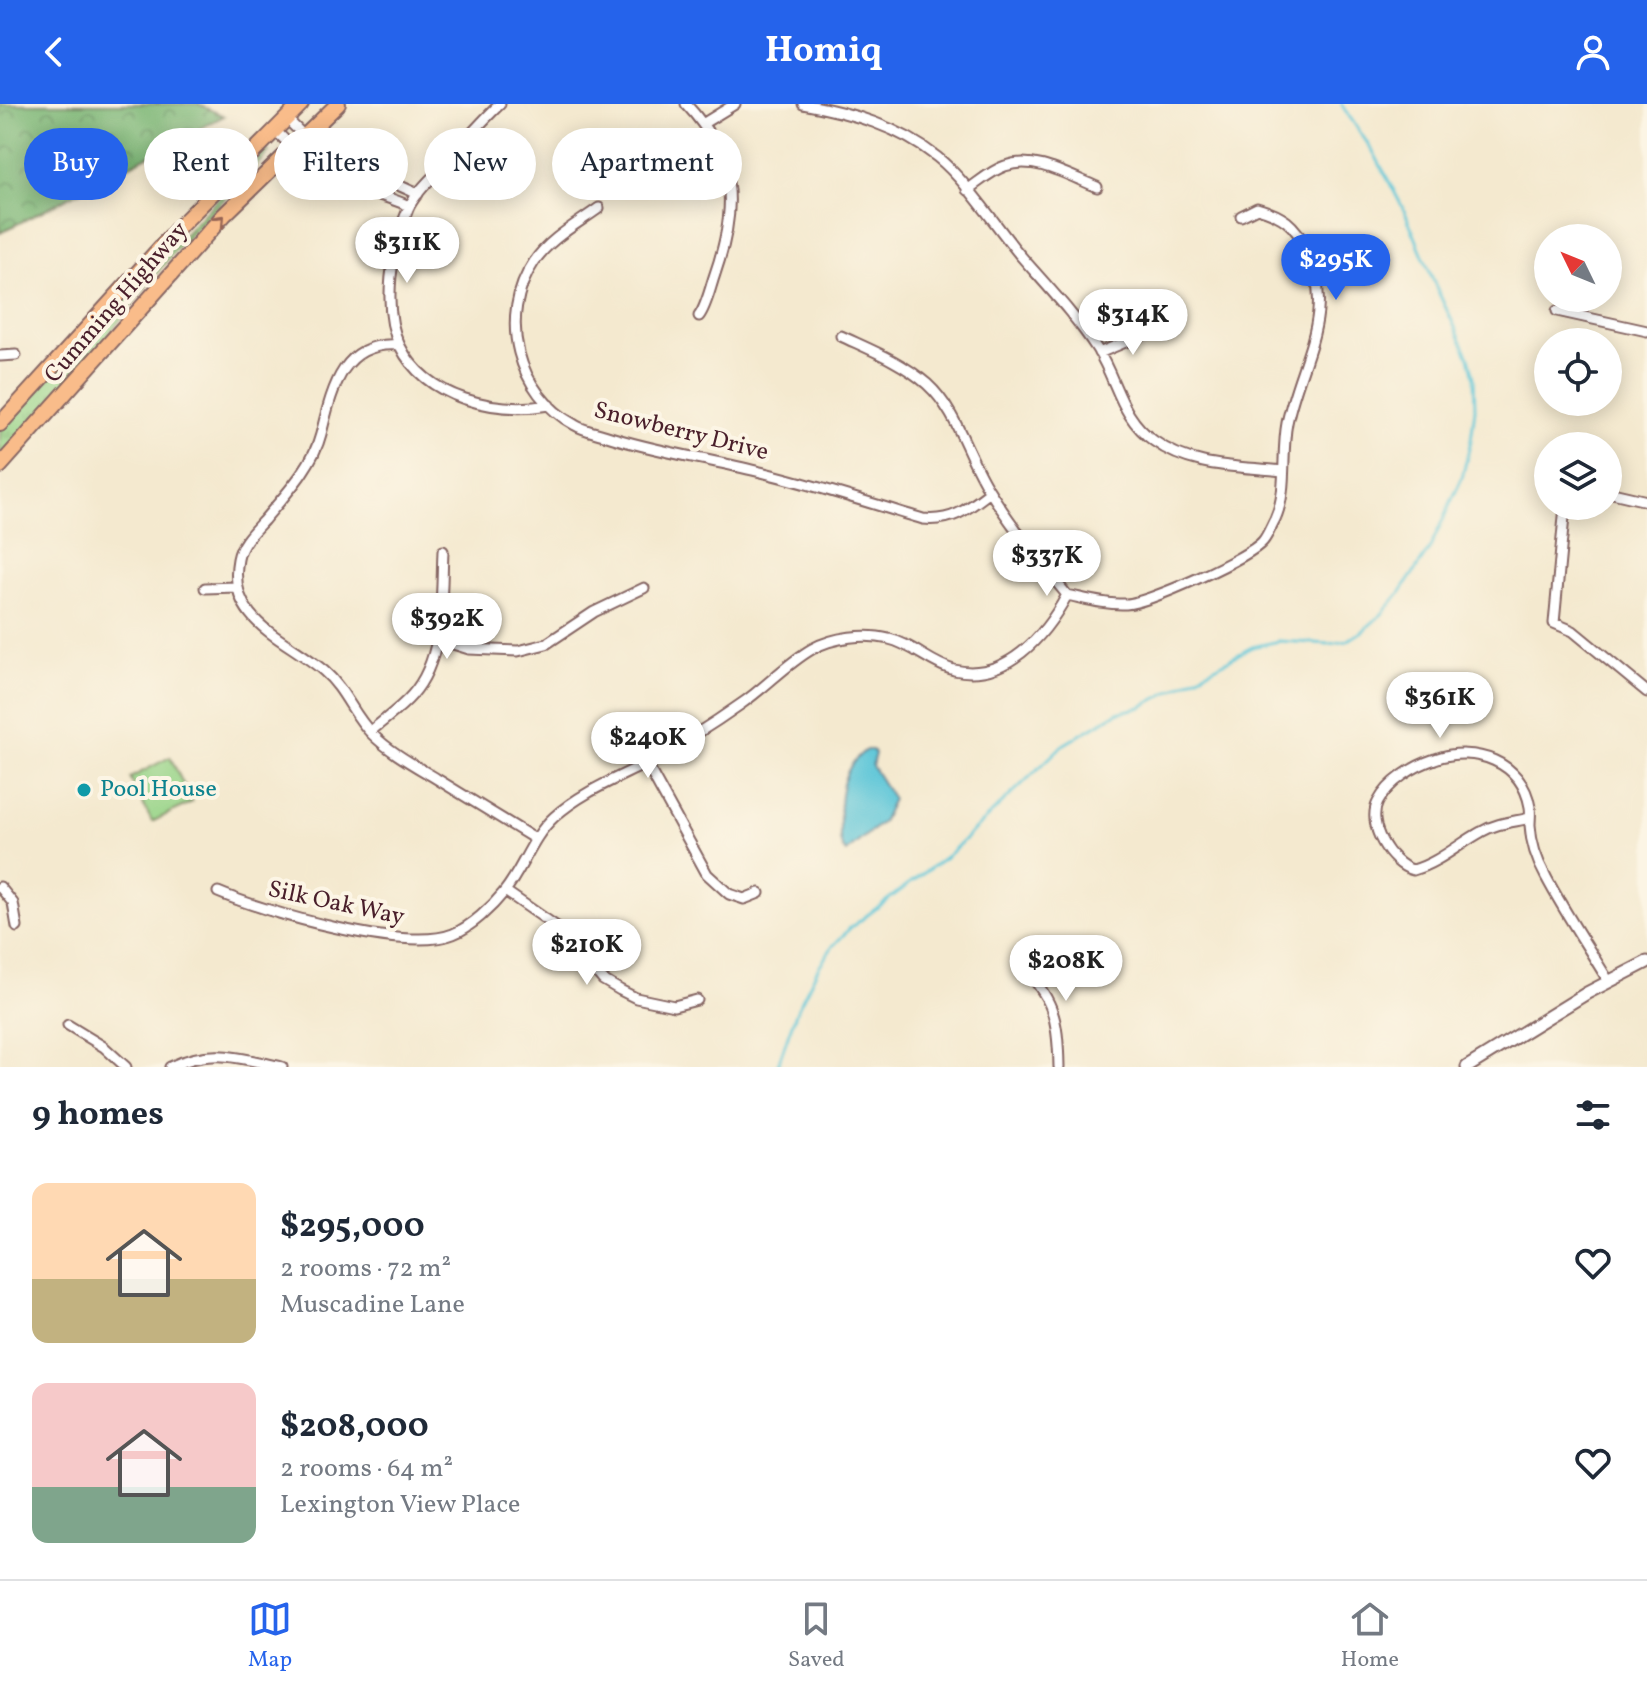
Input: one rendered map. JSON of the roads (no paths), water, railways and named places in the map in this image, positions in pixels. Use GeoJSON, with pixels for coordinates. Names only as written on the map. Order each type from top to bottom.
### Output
{"type":"FeatureCollection","features":[{"type":"Feature","properties":{"kind":"highway","name":"Cumming Highway"},"geometry":{"type":"LineString","coordinates":[[277,128],[301,104]]}},
{"type":"Feature","properties":{"kind":"highway","name":"Cumming Highway"},"geometry":{"type":"LineString","coordinates":[[313,128],[338,104]]}},
{"type":"Feature","properties":{"kind":"highway","name":"Cumming Highway"},"geometry":{"type":"LineString","coordinates":[[0,424],[181,225],[274,131]]}},
{"type":"Feature","properties":{"kind":"highway","name":"Cumming Highway"},"geometry":{"type":"LineString","coordinates":[[0,466],[224,215],[274,166]]}},
{"type":"Feature","properties":{"kind":"street"},"geometry":{"type":"LineString","coordinates":[[500,104],[409,206],[398,236],[388,302],[399,345],[412,363],[435,384],[467,400],[501,408],[549,405]]}},
{"type":"Feature","properties":{"kind":"street"},"geometry":{"type":"LineString","coordinates":[[686,104],[704,123],[714,141],[731,189],[731,214],[721,258],[699,316]]}},
{"type":"Feature","properties":{"kind":"street"},"geometry":{"type":"LineString","coordinates":[[704,123],[735,104]]}},
{"type":"Feature","properties":{"kind":"street"},"geometry":{"type":"LineString","coordinates":[[803,104],[837,110],[894,129],[939,158],[1076,318],[1099,353],[1131,421],[1156,442],[1173,453],[1200,462],[1282,471]]}},
{"type":"Feature","properties":{"kind":"street"},"geometry":{"type":"LineString","coordinates":[[287,119],[291,128]]}},
{"type":"Feature","properties":{"kind":"street"},"geometry":{"type":"LineString","coordinates":[[967,190],[1003,166],[1021,163],[1045,166],[1097,187]]}},
{"type":"Feature","properties":{"kind":"street"},"geometry":{"type":"LineString","coordinates":[[408,190],[418,194]]}},
{"type":"Feature","properties":{"kind":"street"},"geometry":{"type":"LineString","coordinates":[[396,200],[409,206]]}},
{"type":"Feature","properties":{"kind":"street","name":"Snowberry Drive"},"geometry":{"type":"LineString","coordinates":[[599,208],[550,243],[533,263],[521,289],[514,341],[527,381],[549,405],[575,425],[623,441],[756,471],[923,519],[940,520],[963,513],[990,492]]}},
{"type":"Feature","properties":{"kind":"street"},"geometry":{"type":"LineString","coordinates":[[841,336],[907,367],[930,386],[945,404],[990,492],[1067,595],[1107,604],[1131,604],[1242,558],[1263,541],[1276,516],[1287,422],[1320,314],[1320,290],[1315,267],[1297,230],[1279,214],[1257,208],[1241,216]]}},
{"type":"Feature","properties":{"kind":"street"},"geometry":{"type":"LineString","coordinates":[[1562,312],[1647,331]]}},
{"type":"Feature","properties":{"kind":"street"},"geometry":{"type":"LineString","coordinates":[[1099,353],[1154,330]]}},
{"type":"Feature","properties":{"kind":"street"},"geometry":{"type":"LineString","coordinates":[[399,345],[383,343],[360,353],[347,363],[335,381],[319,444],[289,490],[240,548],[237,587],[244,608],[260,625],[324,671],[343,689],[370,732],[399,756],[535,839]]}},
{"type":"Feature","properties":{"kind":"street"},"geometry":{"type":"LineString","coordinates":[[0,356],[16,355]]}},
{"type":"Feature","properties":{"kind":"street"},"geometry":{"type":"LineString","coordinates":[[1622,495],[1647,501]]}},
{"type":"Feature","properties":{"kind":"street"},"geometry":{"type":"LineString","coordinates":[[1564,520],[1554,623],[1573,631],[1643,688],[1647,674]]}},
{"type":"Feature","properties":{"kind":"street"},"geometry":{"type":"LineString","coordinates":[[370,732],[412,695],[426,674],[437,639],[443,551]]}},
{"type":"Feature","properties":{"kind":"street"},"geometry":{"type":"LineString","coordinates":[[205,588],[237,587]]}},
{"type":"Feature","properties":{"kind":"street"},"geometry":{"type":"LineString","coordinates":[[437,639],[469,649],[518,651],[546,644],[594,612],[644,588]]}},
{"type":"Feature","properties":{"kind":"street","name":"Silk Oak Way"},"geometry":{"type":"LineString","coordinates":[[218,892],[254,907],[398,940],[431,939],[454,934],[505,891],[535,839],[554,816],[741,704],[821,643],[844,638],[890,639],[955,670],[978,671],[1000,665],[1024,653],[1043,633],[1067,595]]}},
{"type":"Feature","properties":{"kind":"street"},"geometry":{"type":"LineString","coordinates":[[1530,818],[1483,830],[1413,870],[1399,864],[1376,831],[1373,818],[1383,794],[1421,764],[1454,753],[1489,757],[1515,776],[1526,795],[1530,818],[1534,850],[1546,877],[1609,982]]}},
{"type":"Feature","properties":{"kind":"street"},"geometry":{"type":"LineString","coordinates":[[646,763],[707,874],[729,894],[744,899],[759,893]]}},
{"type":"Feature","properties":{"kind":"street"},"geometry":{"type":"LineString","coordinates":[[0,887],[13,903],[17,927]]}},
{"type":"Feature","properties":{"kind":"street"},"geometry":{"type":"LineString","coordinates":[[505,891],[560,929],[603,980],[620,990],[636,998],[674,1006],[697,1000]]}},
{"type":"Feature","properties":{"kind":"street"},"geometry":{"type":"LineString","coordinates":[[1018,960],[1043,988],[1058,1029],[1059,1067]]}},
{"type":"Feature","properties":{"kind":"street"},"geometry":{"type":"LineString","coordinates":[[1467,1067],[1647,962]]}},
{"type":"Feature","properties":{"kind":"street"},"geometry":{"type":"LineString","coordinates":[[68,1025],[104,1047],[126,1067]]}},
{"type":"Feature","properties":{"kind":"street"},"geometry":{"type":"LineString","coordinates":[[170,1067],[187,1059],[212,1054],[282,1067]]}},
{"type":"Feature","properties":{"kind":"water"},"geometry":{"type":"Polygon","coordinates":[[[866,750],[875,753],[872,766],[893,799],[882,822],[846,852],[840,837],[843,784],[851,766],[866,750]]]}},
{"type":"Feature","properties":{"kind":"waterway"},"geometry":{"type":"LineString","coordinates":[[777,1067],[797,1010],[833,946],[850,928],[948,855],[1063,745],[1117,713],[1141,707],[1252,647],[1279,641],[1330,644],[1347,641],[1381,615],[1429,550],[1462,478],[1475,409],[1474,378],[1469,357],[1405,212],[1374,153],[1341,104]]}},
{"type":"Feature","properties":{"kind":"place","name":"Pool House"},"geometry":{"type":"Point","coordinates":[84,790]}}]}
